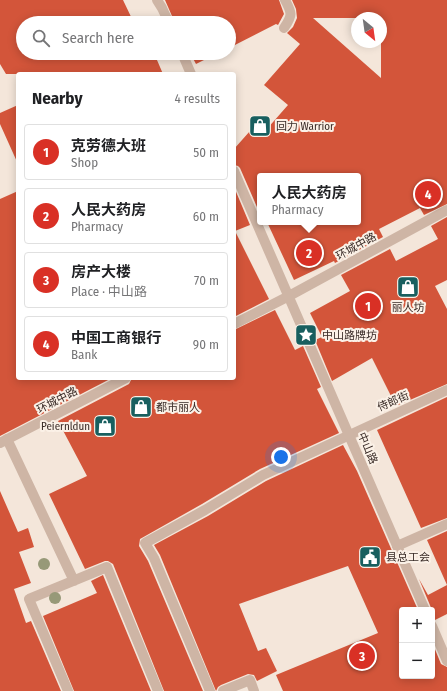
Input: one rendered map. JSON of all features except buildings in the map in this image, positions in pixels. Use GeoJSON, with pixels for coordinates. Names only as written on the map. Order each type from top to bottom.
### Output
{"type":"FeatureCollection","features":[{"type":"Feature","properties":{"kind":"street"},"geometry":{"type":"LineString","coordinates":[[156,0],[166,16]]}},
{"type":"Feature","properties":{"kind":"street"},"geometry":{"type":"LineString","coordinates":[[284,28],[291,18],[291,12],[285,0]]}},
{"type":"Feature","properties":{"kind":"street"},"geometry":{"type":"LineString","coordinates":[[185,60],[190,72]]}},
{"type":"Feature","properties":{"kind":"street","name":"中山路"},"geometry":{"type":"LineString","coordinates":[[236,176],[257,223]]}},
{"type":"Feature","properties":{"kind":"street","name":"环城中路"},"geometry":{"type":"LineString","coordinates":[[236,323],[289,296],[447,210]]}},
{"type":"Feature","properties":{"kind":"street","name":"中山路"},"geometry":{"type":"LineString","coordinates":[[258,225],[424,607]]}},
{"type":"Feature","properties":{"kind":"street","name":"环城中路"},"geometry":{"type":"LineString","coordinates":[[3,441],[122,380]]}},
{"type":"Feature","properties":{"kind":"street","name":"侍郎街"},"geometry":{"type":"LineString","coordinates":[[210,691],[154,558],[145,543],[205,510],[263,475],[447,390]]}},
{"type":"Feature","properties":{"kind":"street"},"geometry":{"type":"LineString","coordinates":[[3,441],[74,581]]}},
{"type":"Feature","properties":{"kind":"street"},"geometry":{"type":"LineString","coordinates":[[397,546],[447,524]]}},
{"type":"Feature","properties":{"kind":"street"},"geometry":{"type":"LineString","coordinates":[[68,691],[30,599],[106,567],[158,691]]}},
{"type":"Feature","properties":{"kind":"street"},"geometry":{"type":"LineString","coordinates":[[435,633],[447,661]]}},
{"type":"Feature","properties":{"kind":"street"},"geometry":{"type":"LineString","coordinates":[[223,691],[250,680],[254,691]]}},
{"type":"Feature","properties":{"kind":"place","name":"回力 Warrior"},"geometry":{"type":"Point","coordinates":[260,126]}},
{"type":"Feature","properties":{"kind":"place","name":"中国工商银行"},"geometry":{"type":"Point","coordinates":[428,194]}},
{"type":"Feature","properties":{"kind":"place","name":"人民大药房"},"geometry":{"type":"Point","coordinates":[309,253]}},
{"type":"Feature","properties":{"kind":"place","name":"丽人坊"},"geometry":{"type":"Point","coordinates":[408,287]}},
{"type":"Feature","properties":{"kind":"place","name":"克劳德大班"},"geometry":{"type":"Point","coordinates":[368,306]}},
{"type":"Feature","properties":{"kind":"place","name":"中山路牌坊"},"geometry":{"type":"Point","coordinates":[306,335]}},
{"type":"Feature","properties":{"kind":"place","name":"都市丽人"},"geometry":{"type":"Point","coordinates":[141,407]}},
{"type":"Feature","properties":{"kind":"place","name":"Peiernldun"},"geometry":{"type":"Point","coordinates":[105,426]}},
{"type":"Feature","properties":{"kind":"place","name":"县总工会"},"geometry":{"type":"Point","coordinates":[370,557]}},
{"type":"Feature","properties":{"kind":"place","name":"房产大楼"},"geometry":{"type":"Point","coordinates":[362,656]}}]}
